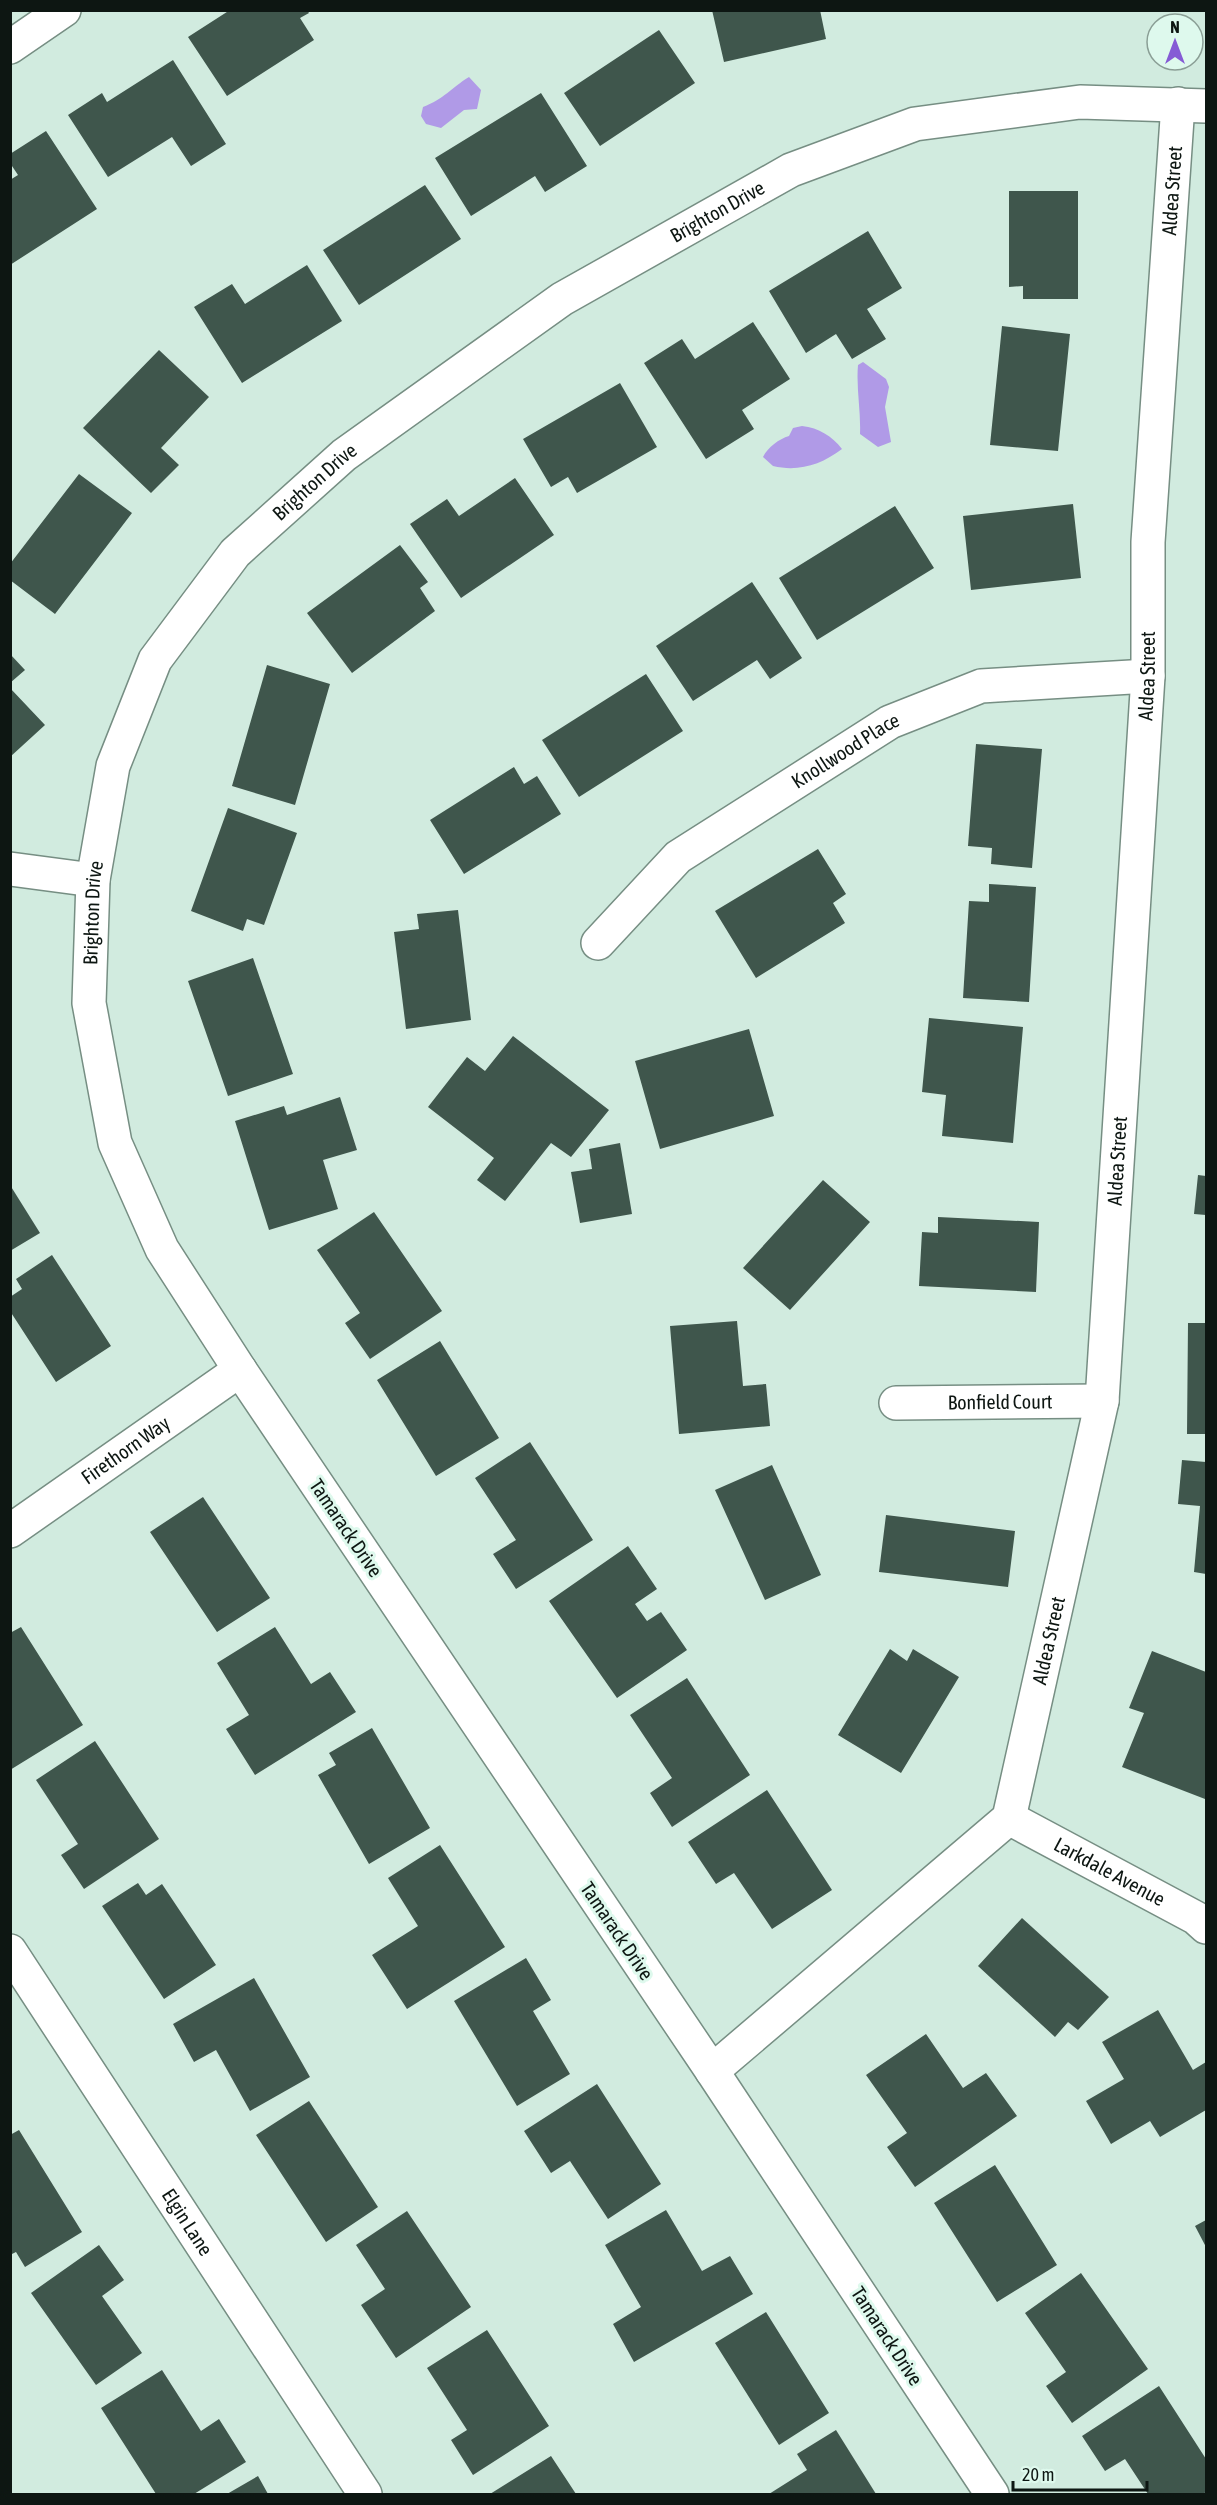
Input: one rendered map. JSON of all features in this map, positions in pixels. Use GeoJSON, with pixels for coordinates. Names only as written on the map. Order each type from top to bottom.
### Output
{"type":"FeatureCollection","features":[{"type":"Feature","properties":{"kind":"street"},"geometry":{"type":"LineString","coordinates":[[10,46],[62,11]]}},
{"type":"Feature","properties":{"kind":"street","name":"Brighton Drive"},"geometry":{"type":"LineString","coordinates":[[240,1370],[162,1249],[115,1143],[89,1003],[93,880],[113,765],[155,660],[235,553],[344,455],[562,299],[791,170],[915,124],[1080,102],[1192,105]]}},
{"type":"Feature","properties":{"kind":"street","name":"Aldea Street"},"geometry":{"type":"LineString","coordinates":[[1009,1818],[1102,1401],[1148,676],[1148,542],[1192,105]]}},
{"type":"Feature","properties":{"kind":"street","name":"Knollwood Place"},"geometry":{"type":"LineString","coordinates":[[598,943],[678,857],[890,722],[981,686],[1148,676]]}},
{"type":"Feature","properties":{"kind":"street"},"geometry":{"type":"LineString","coordinates":[[10,869],[93,880]]}},
{"type":"Feature","properties":{"kind":"street","name":"Firethorn Way"},"geometry":{"type":"LineString","coordinates":[[10,1531],[240,1370]]}},
{"type":"Feature","properties":{"kind":"street","name":"Tamarack Drive"},"geometry":{"type":"LineString","coordinates":[[240,1370],[712,2071],[992,2494]]}},
{"type":"Feature","properties":{"kind":"street","name":"Bonfield Court"},"geometry":{"type":"LineString","coordinates":[[896,1403],[1102,1401]]}},
{"type":"Feature","properties":{"kind":"street"},"geometry":{"type":"LineString","coordinates":[[712,2071],[1009,1818]]}},
{"type":"Feature","properties":{"kind":"street","name":"Larkdale Avenue"},"geometry":{"type":"LineString","coordinates":[[1009,1818],[1196,1918],[1206,1927]]}},
{"type":"Feature","properties":{"kind":"street","name":"Elgin Lane"},"geometry":{"type":"LineString","coordinates":[[10,1951],[365,2494]]}},
{"type":"Feature","properties":{"kind":"shaded area"},"geometry":{"type":"Polygon","coordinates":[[[469,77],[481,90],[477,109],[464,110],[441,128],[426,124],[421,116],[423,107],[442,97],[469,77]]]}},
{"type":"Feature","properties":{"kind":"shaded area"},"geometry":{"type":"Polygon","coordinates":[[[863,362],[886,379],[889,387],[885,407],[891,442],[878,447],[860,434],[858,365],[863,362]]]}},
{"type":"Feature","properties":{"kind":"shaded area"},"geometry":{"type":"Polygon","coordinates":[[[802,426],[825,433],[842,449],[818,463],[791,468],[773,466],[763,457],[774,444],[789,436],[793,428],[802,426]]]}},
{"type":"Feature","properties":{"kind":"building"},"geometry":{"type":"Polygon","coordinates":[[[230,10],[307,10],[309,13],[300,18],[314,40],[227,96],[188,37],[230,10]]]}},
{"type":"Feature","properties":{"kind":"building"},"geometry":{"type":"Polygon","coordinates":[[[712,10],[820,10],[826,39],[724,62],[712,10]]]}},
{"type":"Feature","properties":{"kind":"building"},"geometry":{"type":"Polygon","coordinates":[[[659,30],[695,83],[600,146],[564,93],[659,30]]]}},
{"type":"Feature","properties":{"kind":"building"},"geometry":{"type":"Polygon","coordinates":[[[173,60],[226,144],[191,166],[172,137],[108,177],[68,115],[102,93],[107,102],[173,60]]]}},
{"type":"Feature","properties":{"kind":"building"},"geometry":{"type":"Polygon","coordinates":[[[541,93],[587,166],[545,192],[535,176],[471,216],[435,158],[541,93]]]}},
{"type":"Feature","properties":{"kind":"building"},"geometry":{"type":"Polygon","coordinates":[[[46,131],[97,209],[10,265],[10,180],[18,175],[10,163],[10,154],[46,131]]]}},
{"type":"Feature","properties":{"kind":"building"},"geometry":{"type":"Polygon","coordinates":[[[425,185],[461,239],[359,305],[323,250],[425,185]]]}},
{"type":"Feature","properties":{"kind":"building"},"geometry":{"type":"Polygon","coordinates":[[[1009,191],[1078,191],[1078,299],[1023,299],[1023,286],[1009,287],[1009,191]]]}},
{"type":"Feature","properties":{"kind":"building"},"geometry":{"type":"Polygon","coordinates":[[[868,231],[902,288],[867,309],[886,339],[852,359],[836,334],[806,353],[769,291],[868,231]]]}},
{"type":"Feature","properties":{"kind":"building"},"geometry":{"type":"Polygon","coordinates":[[[307,265],[342,321],[242,383],[194,307],[232,284],[245,304],[307,265]]]}},
{"type":"Feature","properties":{"kind":"building"},"geometry":{"type":"Polygon","coordinates":[[[753,322],[790,379],[742,410],[754,429],[706,459],[644,363],[682,339],[695,359],[753,322]]]}},
{"type":"Feature","properties":{"kind":"building"},"geometry":{"type":"Polygon","coordinates":[[[1002,326],[1070,334],[1058,451],[990,445],[1002,326]]]}},
{"type":"Feature","properties":{"kind":"building"},"geometry":{"type":"Polygon","coordinates":[[[159,350],[209,397],[161,448],[179,465],[151,493],[83,428],[159,350]]]}},
{"type":"Feature","properties":{"kind":"building"},"geometry":{"type":"Polygon","coordinates":[[[620,383],[657,447],[577,493],[568,477],[551,487],[523,439],[620,383]]]}},
{"type":"Feature","properties":{"kind":"building"},"geometry":{"type":"Polygon","coordinates":[[[79,474],[132,513],[55,614],[10,580],[10,564],[79,474]]]}},
{"type":"Feature","properties":{"kind":"building"},"geometry":{"type":"Polygon","coordinates":[[[515,478],[554,535],[461,598],[410,524],[447,499],[459,516],[515,478]]]}},
{"type":"Feature","properties":{"kind":"building"},"geometry":{"type":"Polygon","coordinates":[[[1073,504],[1081,578],[971,590],[963,516],[1073,504]]]}},
{"type":"Feature","properties":{"kind":"building"},"geometry":{"type":"Polygon","coordinates":[[[895,506],[934,568],[817,640],[779,578],[895,506]]]}},
{"type":"Feature","properties":{"kind":"building"},"geometry":{"type":"Polygon","coordinates":[[[400,545],[428,582],[420,588],[435,611],[352,673],[307,613],[400,545]]]}},
{"type":"Feature","properties":{"kind":"building"},"geometry":{"type":"Polygon","coordinates":[[[752,582],[802,658],[770,679],[757,660],[693,701],[656,646],[752,582]]]}},
{"type":"Feature","properties":{"kind":"building"},"geometry":{"type":"Polygon","coordinates":[[[10,654],[25,670],[10,683],[10,654]]]}},
{"type":"Feature","properties":{"kind":"building"},"geometry":{"type":"Polygon","coordinates":[[[267,665],[330,684],[295,805],[232,786],[267,665]]]}},
{"type":"Feature","properties":{"kind":"building"},"geometry":{"type":"Polygon","coordinates":[[[646,674],[683,731],[579,797],[542,740],[646,674]]]}},
{"type":"Feature","properties":{"kind":"building"},"geometry":{"type":"Polygon","coordinates":[[[10,688],[45,725],[10,757],[10,688]]]}},
{"type":"Feature","properties":{"kind":"building"},"geometry":{"type":"Polygon","coordinates":[[[976,744],[1042,749],[1032,868],[991,864],[992,848],[968,846],[976,744]]]}},
{"type":"Feature","properties":{"kind":"building"},"geometry":{"type":"Polygon","coordinates":[[[514,767],[524,784],[537,776],[561,814],[464,874],[430,820],[514,767]]]}},
{"type":"Feature","properties":{"kind":"building"},"geometry":{"type":"Polygon","coordinates":[[[228,808],[297,833],[264,925],[247,919],[243,931],[191,911],[228,808]]]}},
{"type":"Feature","properties":{"kind":"building"},"geometry":{"type":"Polygon","coordinates":[[[818,849],[846,894],[833,903],[845,923],[756,978],[715,911],[818,849]]]}},
{"type":"Feature","properties":{"kind":"building"},"geometry":{"type":"Polygon","coordinates":[[[989,884],[1036,887],[1029,1002],[963,998],[969,901],[989,902],[989,884]]]}},
{"type":"Feature","properties":{"kind":"building"},"geometry":{"type":"Polygon","coordinates":[[[458,910],[471,1020],[406,1029],[394,932],[419,929],[417,914],[458,910]]]}},
{"type":"Feature","properties":{"kind":"building"},"geometry":{"type":"Polygon","coordinates":[[[253,958],[293,1074],[228,1096],[188,981],[253,958]]]}},
{"type":"Feature","properties":{"kind":"building"},"geometry":{"type":"Polygon","coordinates":[[[929,1018],[1023,1027],[1013,1143],[942,1136],[946,1095],[922,1092],[929,1018]]]}},
{"type":"Feature","properties":{"kind":"building"},"geometry":{"type":"Polygon","coordinates":[[[749,1029],[774,1116],[660,1149],[635,1061],[749,1029]]]}},
{"type":"Feature","properties":{"kind":"building"},"geometry":{"type":"Polygon","coordinates":[[[513,1036],[609,1110],[571,1157],[551,1143],[505,1201],[477,1180],[494,1158],[428,1107],[467,1057],[485,1071],[513,1036]]]}},
{"type":"Feature","properties":{"kind":"building"},"geometry":{"type":"Polygon","coordinates":[[[340,1097],[357,1150],[323,1160],[338,1209],[269,1230],[235,1121],[284,1106],[287,1115],[340,1097]]]}},
{"type":"Feature","properties":{"kind":"building"},"geometry":{"type":"Polygon","coordinates":[[[620,1143],[632,1214],[580,1223],[571,1172],[592,1169],[589,1149],[620,1143]]]}},
{"type":"Feature","properties":{"kind":"building"},"geometry":{"type":"Polygon","coordinates":[[[1198,1175],[1206,1176],[1206,1215],[1194,1214],[1198,1175]]]}},
{"type":"Feature","properties":{"kind":"building"},"geometry":{"type":"Polygon","coordinates":[[[823,1180],[870,1222],[790,1310],[743,1268],[823,1180]]]}},
{"type":"Feature","properties":{"kind":"building"},"geometry":{"type":"Polygon","coordinates":[[[10,1185],[40,1233],[10,1251],[10,1185]]]}},
{"type":"Feature","properties":{"kind":"building"},"geometry":{"type":"Polygon","coordinates":[[[374,1212],[442,1311],[370,1359],[345,1323],[360,1313],[317,1250],[374,1212]]]}},
{"type":"Feature","properties":{"kind":"building"},"geometry":{"type":"Polygon","coordinates":[[[938,1217],[1039,1222],[1036,1292],[919,1286],[922,1232],[938,1233],[938,1217]]]}},
{"type":"Feature","properties":{"kind":"building"},"geometry":{"type":"Polygon","coordinates":[[[52,1255],[111,1346],[56,1382],[10,1311],[10,1297],[22,1289],[16,1279],[52,1255]]]}},
{"type":"Feature","properties":{"kind":"building"},"geometry":{"type":"Polygon","coordinates":[[[737,1321],[743,1386],[766,1384],[770,1426],[679,1434],[670,1326],[737,1321]]]}},
{"type":"Feature","properties":{"kind":"building"},"geometry":{"type":"Polygon","coordinates":[[[1188,1323],[1206,1323],[1206,1434],[1187,1434],[1188,1323]]]}},
{"type":"Feature","properties":{"kind":"building"},"geometry":{"type":"Polygon","coordinates":[[[440,1341],[499,1438],[436,1476],[377,1380],[440,1341]]]}},
{"type":"Feature","properties":{"kind":"building"},"geometry":{"type":"Polygon","coordinates":[[[530,1442],[593,1540],[516,1589],[493,1554],[516,1540],[475,1478],[530,1442]]]}},
{"type":"Feature","properties":{"kind":"building"},"geometry":{"type":"Polygon","coordinates":[[[1182,1460],[1206,1462],[1206,1574],[1194,1572],[1200,1506],[1178,1504],[1182,1460]]]}},
{"type":"Feature","properties":{"kind":"building"},"geometry":{"type":"Polygon","coordinates":[[[772,1465],[821,1575],[765,1600],[715,1490],[772,1465]]]}},
{"type":"Feature","properties":{"kind":"building"},"geometry":{"type":"Polygon","coordinates":[[[203,1497],[270,1598],[217,1632],[150,1532],[203,1497]]]}},
{"type":"Feature","properties":{"kind":"building"},"geometry":{"type":"Polygon","coordinates":[[[886,1515],[1015,1531],[1008,1587],[879,1572],[886,1515]]]}},
{"type":"Feature","properties":{"kind":"building"},"geometry":{"type":"Polygon","coordinates":[[[628,1546],[657,1589],[635,1604],[647,1621],[661,1612],[687,1650],[617,1698],[549,1601],[628,1546]]]}},
{"type":"Feature","properties":{"kind":"building"},"geometry":{"type":"Polygon","coordinates":[[[21,1627],[83,1725],[10,1770],[10,1633],[21,1627]]]}},
{"type":"Feature","properties":{"kind":"building"},"geometry":{"type":"Polygon","coordinates":[[[275,1627],[311,1684],[330,1672],[356,1712],[255,1775],[226,1729],[249,1715],[217,1663],[275,1627]]]}},
{"type":"Feature","properties":{"kind":"building"},"geometry":{"type":"Polygon","coordinates":[[[890,1649],[907,1661],[913,1649],[959,1677],[901,1773],[838,1735],[890,1649]]]}},
{"type":"Feature","properties":{"kind":"building"},"geometry":{"type":"Polygon","coordinates":[[[1152,1651],[1206,1672],[1205,1799],[1122,1767],[1144,1713],[1129,1708],[1152,1651]]]}},
{"type":"Feature","properties":{"kind":"building"},"geometry":{"type":"Polygon","coordinates":[[[687,1678],[750,1775],[672,1827],[650,1793],[672,1778],[630,1715],[687,1678]]]}},
{"type":"Feature","properties":{"kind":"building"},"geometry":{"type":"Polygon","coordinates":[[[372,1728],[430,1828],[369,1864],[318,1775],[336,1765],[329,1753],[372,1728]]]}},
{"type":"Feature","properties":{"kind":"building"},"geometry":{"type":"Polygon","coordinates":[[[95,1741],[159,1839],[84,1889],[61,1855],[78,1844],[36,1780],[95,1741]]]}},
{"type":"Feature","properties":{"kind":"building"},"geometry":{"type":"Polygon","coordinates":[[[767,1790],[832,1890],[772,1929],[734,1873],[716,1884],[688,1842],[767,1790]]]}},
{"type":"Feature","properties":{"kind":"building"},"geometry":{"type":"Polygon","coordinates":[[[440,1845],[505,1947],[407,2009],[372,1955],[418,1926],[388,1878],[440,1845]]]}},
{"type":"Feature","properties":{"kind":"building"},"geometry":{"type":"Polygon","coordinates":[[[138,1883],[146,1895],[162,1884],[216,1965],[164,1999],[102,1906],[138,1883]]]}},
{"type":"Feature","properties":{"kind":"building"},"geometry":{"type":"Polygon","coordinates":[[[1022,1918],[1109,1997],[1078,2030],[1068,2022],[1055,2037],[978,1966],[1022,1918]]]}},
{"type":"Feature","properties":{"kind":"building"},"geometry":{"type":"Polygon","coordinates":[[[526,1958],[551,2000],[533,2011],[570,2074],[517,2106],[454,2001],[526,1958]]]}},
{"type":"Feature","properties":{"kind":"building"},"geometry":{"type":"Polygon","coordinates":[[[254,1978],[310,2077],[250,2111],[216,2050],[194,2062],[173,2024],[254,1978]]]}},
{"type":"Feature","properties":{"kind":"building"},"geometry":{"type":"Polygon","coordinates":[[[1158,2010],[1193,2070],[1206,2062],[1206,2110],[1160,2137],[1150,2121],[1111,2144],[1086,2101],[1124,2079],[1102,2042],[1158,2010]]]}},
{"type":"Feature","properties":{"kind":"building"},"geometry":{"type":"Polygon","coordinates":[[[926,2034],[963,2088],[986,2073],[1017,2116],[915,2187],[887,2147],[907,2133],[866,2075],[926,2034]]]}},
{"type":"Feature","properties":{"kind":"building"},"geometry":{"type":"Polygon","coordinates":[[[597,2084],[661,2184],[608,2219],[570,2161],[551,2173],[524,2131],[597,2084]]]}},
{"type":"Feature","properties":{"kind":"building"},"geometry":{"type":"Polygon","coordinates":[[[309,2101],[378,2207],[326,2242],[256,2135],[309,2101]]]}},
{"type":"Feature","properties":{"kind":"building"},"geometry":{"type":"Polygon","coordinates":[[[19,2130],[82,2232],[25,2267],[16,2252],[10,2255],[10,2135],[19,2130]]]}},
{"type":"Feature","properties":{"kind":"building"},"geometry":{"type":"Polygon","coordinates":[[[995,2165],[1057,2265],[997,2302],[934,2203],[995,2165]]]}},
{"type":"Feature","properties":{"kind":"building"},"geometry":{"type":"Polygon","coordinates":[[[666,2210],[702,2271],[730,2256],[753,2294],[634,2362],[613,2324],[641,2307],[605,2245],[666,2210]]]}},
{"type":"Feature","properties":{"kind":"building"},"geometry":{"type":"Polygon","coordinates":[[[407,2211],[471,2307],[396,2358],[361,2305],[385,2289],[356,2245],[407,2211]]]}},
{"type":"Feature","properties":{"kind":"building"},"geometry":{"type":"Polygon","coordinates":[[[1206,2220],[1206,2247],[1195,2226],[1206,2220]]]}},
{"type":"Feature","properties":{"kind":"building"},"geometry":{"type":"Polygon","coordinates":[[[99,2245],[124,2280],[102,2296],[142,2353],[96,2385],[31,2293],[99,2245]]]}},
{"type":"Feature","properties":{"kind":"building"},"geometry":{"type":"Polygon","coordinates":[[[1081,2273],[1148,2369],[1072,2423],[1046,2386],[1066,2372],[1025,2313],[1081,2273]]]}},
{"type":"Feature","properties":{"kind":"building"},"geometry":{"type":"Polygon","coordinates":[[[766,2312],[829,2413],[779,2445],[715,2343],[766,2312]]]}},
{"type":"Feature","properties":{"kind":"building"},"geometry":{"type":"Polygon","coordinates":[[[487,2330],[549,2426],[473,2475],[451,2440],[467,2430],[427,2368],[487,2330]]]}},
{"type":"Feature","properties":{"kind":"building"},"geometry":{"type":"Polygon","coordinates":[[[162,2370],[201,2431],[219,2419],[246,2462],[194,2494],[156,2494],[101,2408],[162,2370]]]}},
{"type":"Feature","properties":{"kind":"building"},"geometry":{"type":"Polygon","coordinates":[[[1159,2386],[1206,2459],[1206,2492],[1203,2494],[1148,2494],[1125,2459],[1105,2471],[1082,2436],[1159,2386]]]}},
{"type":"Feature","properties":{"kind":"building"},"geometry":{"type":"Polygon","coordinates":[[[836,2430],[876,2494],[769,2494],[807,2470],[797,2454],[836,2430]]]}},
{"type":"Feature","properties":{"kind":"building"},"geometry":{"type":"Polygon","coordinates":[[[551,2456],[576,2494],[490,2494],[551,2456]]]}},
{"type":"Feature","properties":{"kind":"building"},"geometry":{"type":"Polygon","coordinates":[[[258,2476],[268,2494],[227,2494],[258,2476]]]}}]}
